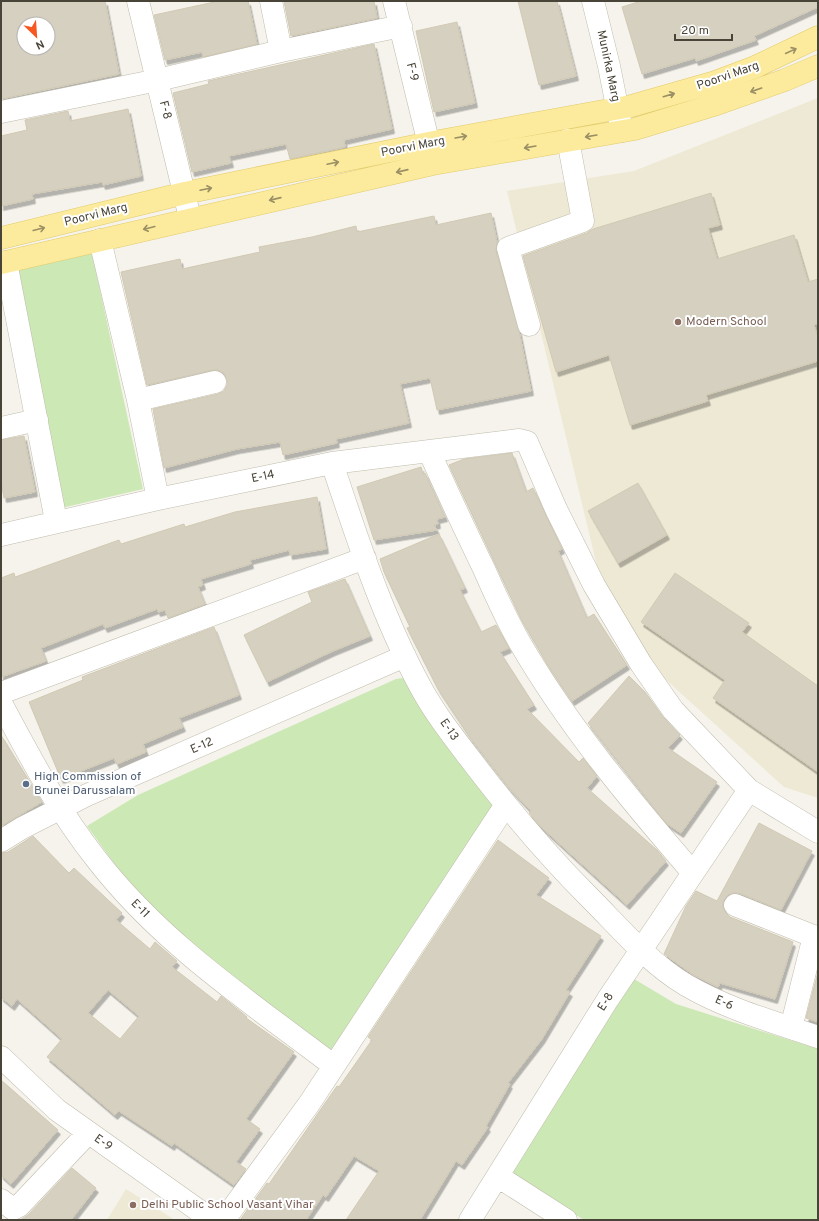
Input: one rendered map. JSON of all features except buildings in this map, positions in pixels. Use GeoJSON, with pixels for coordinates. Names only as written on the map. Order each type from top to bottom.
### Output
{"type":"FeatureCollection","features":[{"type":"Feature","properties":{"kind":"main road","name":"Poorvi Marg"},"geometry":{"type":"LineString","coordinates":[[1,238],[185,193],[429,143],[624,107],[715,82],[755,67],[818,37]]}},
{"type":"Feature","properties":{"kind":"main road","name":"Poorvi Marg"},"geometry":{"type":"LineString","coordinates":[[3,262],[190,218],[433,164],[628,130],[730,99],[785,80],[818,66]]}},
{"type":"Feature","properties":{"kind":"street","name":"F-8"},"geometry":{"type":"LineString","coordinates":[[138,1],[190,218]]}},
{"type":"Feature","properties":{"kind":"street"},"geometry":{"type":"LineString","coordinates":[[270,1],[281,51]]}},
{"type":"Feature","properties":{"kind":"street","name":"F-9"},"geometry":{"type":"LineString","coordinates":[[394,1],[433,164]]}},
{"type":"Feature","properties":{"kind":"street","name":"Munirka Marg"},"geometry":{"type":"LineString","coordinates":[[593,1],[609,66],[624,107]]}},
{"type":"Feature","properties":{"kind":"street","name":"Munirka Marg"},"geometry":{"type":"LineString","coordinates":[[604,1],[628,130]]}},
{"type":"Feature","properties":{"kind":"street"},"geometry":{"type":"LineString","coordinates":[[1,112],[158,80],[281,51],[401,26]]}},
{"type":"Feature","properties":{"kind":"street"},"geometry":{"type":"LineString","coordinates":[[529,325],[508,248],[583,220],[568,140]]}},
{"type":"Feature","properties":{"kind":"street"},"geometry":{"type":"LineString","coordinates":[[100,240],[138,400],[158,499]]}},
{"type":"Feature","properties":{"kind":"street"},"geometry":{"type":"LineString","coordinates":[[3,262],[37,420],[56,521]]}},
{"type":"Feature","properties":{"kind":"street"},"geometry":{"type":"LineString","coordinates":[[138,400],[215,382]]}},
{"type":"Feature","properties":{"kind":"street"},"geometry":{"type":"LineString","coordinates":[[1,428],[37,420]]}},
{"type":"Feature","properties":{"kind":"street","name":"E-14"},"geometry":{"type":"LineString","coordinates":[[1,535],[56,521],[332,463],[519,440],[527,442],[556,509],[594,585],[641,664],[673,710],[749,790]]}},
{"type":"Feature","properties":{"kind":"street"},"geometry":{"type":"LineString","coordinates":[[429,451],[450,500],[497,597],[520,642],[547,686],[567,715],[651,825],[693,873]]}},
{"type":"Feature","properties":{"kind":"street","name":"E-13"},"geometry":{"type":"LineString","coordinates":[[332,463],[365,558],[406,656],[421,687],[438,715],[506,806],[570,878],[641,949]]}},
{"type":"Feature","properties":{"kind":"street"},"geometry":{"type":"LineString","coordinates":[[1,693],[365,558]]}},
{"type":"Feature","properties":{"kind":"street","name":"E-12"},"geometry":{"type":"LineString","coordinates":[[1,842],[60,808],[406,656]]}},
{"type":"Feature","properties":{"kind":"street","name":"E-11"},"geometry":{"type":"LineString","coordinates":[[1,702],[60,808],[97,860],[128,896],[164,933],[206,970],[334,1066]]}},
{"type":"Feature","properties":{"kind":"street"},"geometry":{"type":"LineString","coordinates":[[749,790],[818,832]]}},
{"type":"Feature","properties":{"kind":"street","name":"E-8"},"geometry":{"type":"LineString","coordinates":[[470,1220],[499,1177],[608,999],[749,790]]}},
{"type":"Feature","properties":{"kind":"street"},"geometry":{"type":"LineString","coordinates":[[224,1220],[309,1104],[506,806]]}},
{"type":"Feature","properties":{"kind":"street"},"geometry":{"type":"LineString","coordinates":[[735,904],[816,937],[791,1028]]}},
{"type":"Feature","properties":{"kind":"street","name":"E-6"},"geometry":{"type":"LineString","coordinates":[[641,949],[662,968],[687,985],[734,1008],[818,1037]]}},
{"type":"Feature","properties":{"kind":"street","name":"E-9"},"geometry":{"type":"LineString","coordinates":[[1,1057],[57,1110],[212,1220]]}},
{"type":"Feature","properties":{"kind":"street"},"geometry":{"type":"LineString","coordinates":[[1,1200],[13,1209],[20,1206],[88,1133]]}},
{"type":"Feature","properties":{"kind":"street"},"geometry":{"type":"LineString","coordinates":[[499,1177],[566,1220]]}},
{"type":"Feature","properties":{"kind":"shaded area","name":"Modern School"},"geometry":{"type":"Polygon","coordinates":[[[818,98],[818,798],[784,787],[663,677],[601,583],[507,191],[634,171],[818,98]]]}},
{"type":"Feature","properties":{"kind":"shaded area","name":"Delhi Public School Vasant Vihar"},"geometry":{"type":"Polygon","coordinates":[[[126,1189],[175,1220],[107,1220],[126,1189]]]}},
{"type":"Feature","properties":{"kind":"green space"},"geometry":{"type":"Polygon","coordinates":[[[92,253],[143,489],[57,509],[14,270],[92,253]]]}},
{"type":"Feature","properties":{"kind":"green space"},"geometry":{"type":"Polygon","coordinates":[[[410,677],[499,810],[335,1054],[216,969],[138,896],[87,826],[138,795],[396,679],[410,677]]]}},
{"type":"Feature","properties":{"kind":"green space"},"geometry":{"type":"Polygon","coordinates":[[[634,979],[676,1004],[818,1049],[818,1220],[584,1220],[511,1174],[634,979]]]}},
{"type":"Feature","properties":{"kind":"place","name":"Modern School"},"geometry":{"type":"Point","coordinates":[678,322]}},
{"type":"Feature","properties":{"kind":"place","name":"High Commission of Brunei Darussalam"},"geometry":{"type":"Point","coordinates":[26,784]}},
{"type":"Feature","properties":{"kind":"place","name":"Delhi Public School Vasant Vihar"},"geometry":{"type":"Point","coordinates":[133,1205]}}]}
